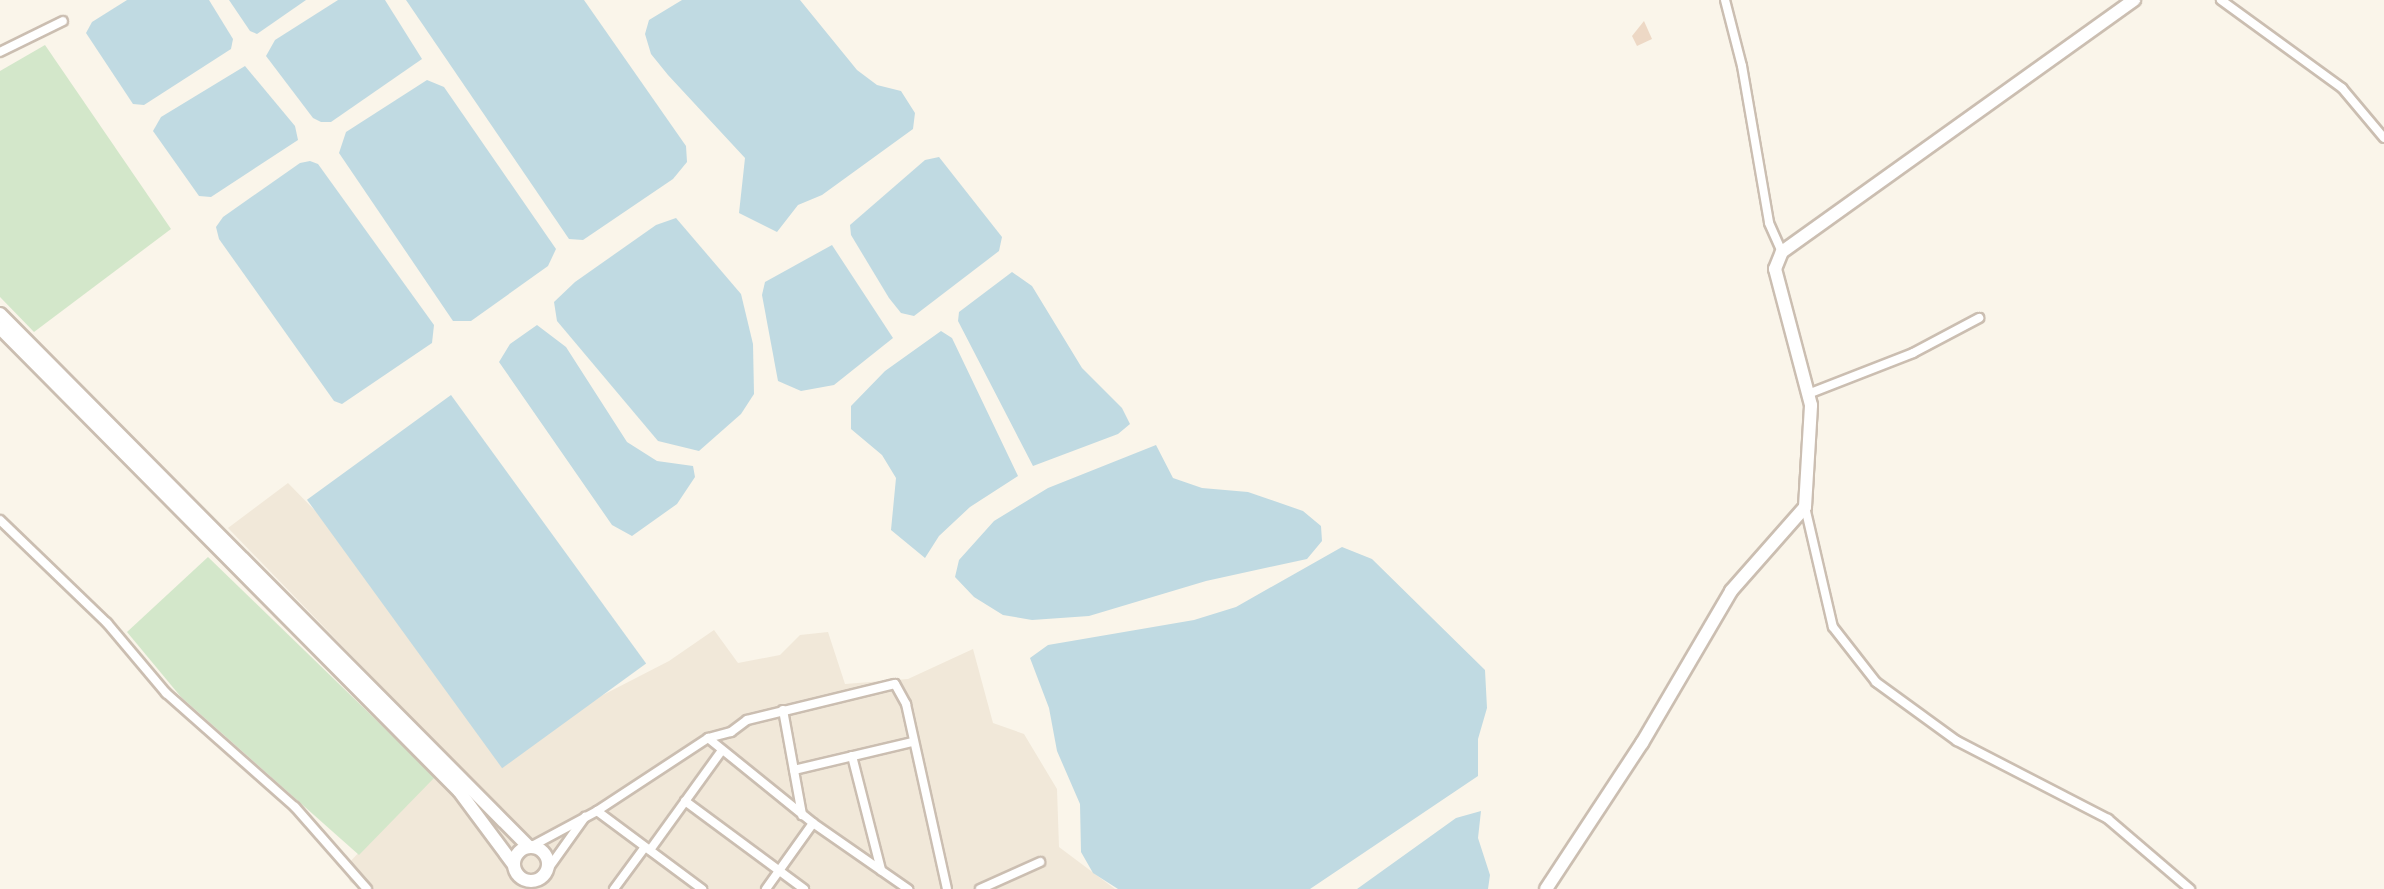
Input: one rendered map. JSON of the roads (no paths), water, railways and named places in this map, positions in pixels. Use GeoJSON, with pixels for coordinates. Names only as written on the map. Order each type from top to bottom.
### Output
{"type":"FeatureCollection","features":[{"type":"Feature","properties":{"kind":"street"},"geometry":{"type":"LineString","coordinates":[[1725,0],[1742,66],[1769,223],[1782,252]]}},
{"type":"Feature","properties":{"kind":"street"},"geometry":{"type":"LineString","coordinates":[[2134,0],[1782,252],[1775,269],[1808,394],[1805,507],[1833,627],[1876,682],[1966,746],[2108,819],[2190,889]]}},
{"type":"Feature","properties":{"kind":"street"},"geometry":{"type":"LineString","coordinates":[[2221,0],[2342,88],[2384,138]]}},
{"type":"Feature","properties":{"kind":"street"},"geometry":{"type":"LineString","coordinates":[[0,51],[63,21]]}},
{"type":"Feature","properties":{"kind":"street"},"geometry":{"type":"LineString","coordinates":[[0,314],[530,847],[546,854],[548,869]]}},
{"type":"Feature","properties":{"kind":"street"},"geometry":{"type":"LineString","coordinates":[[1808,394],[1913,352],[1979,318]]}},
{"type":"Feature","properties":{"kind":"street"},"geometry":{"type":"LineString","coordinates":[[0,328],[459,791],[514,865],[519,876],[531,885],[548,869],[585,817]]}},
{"type":"Feature","properties":{"kind":"street"},"geometry":{"type":"LineString","coordinates":[[1546,889],[1642,743],[1731,591],[1805,507]]}},
{"type":"Feature","properties":{"kind":"street"},"geometry":{"type":"LineString","coordinates":[[0,520],[107,623],[166,693],[295,807],[367,889]]}},
{"type":"Feature","properties":{"kind":"street"},"geometry":{"type":"LineString","coordinates":[[514,865],[517,854],[597,811],[708,738],[783,710],[895,684],[906,704],[912,742],[946,889]]}},
{"type":"Feature","properties":{"kind":"street"},"geometry":{"type":"LineString","coordinates":[[783,710],[802,815]]}},
{"type":"Feature","properties":{"kind":"street"},"geometry":{"type":"LineString","coordinates":[[708,738],[802,815],[908,889]]}},
{"type":"Feature","properties":{"kind":"street"},"geometry":{"type":"LineString","coordinates":[[794,770],[912,742]]}},
{"type":"Feature","properties":{"kind":"street"},"geometry":{"type":"LineString","coordinates":[[614,889],[648,849],[722,750]]}},
{"type":"Feature","properties":{"kind":"street"},"geometry":{"type":"LineString","coordinates":[[852,756],[881,870]]}},
{"type":"Feature","properties":{"kind":"street"},"geometry":{"type":"LineString","coordinates":[[685,801],[804,889]]}},
{"type":"Feature","properties":{"kind":"street"},"geometry":{"type":"LineString","coordinates":[[597,811],[648,849],[691,886],[702,889]]}},
{"type":"Feature","properties":{"kind":"street"},"geometry":{"type":"LineString","coordinates":[[766,889],[813,823]]}},
{"type":"Feature","properties":{"kind":"street"},"geometry":{"type":"LineString","coordinates":[[980,889],[1040,862]]}},
{"type":"Feature","properties":{"kind":"water"},"geometry":{"type":"Polygon","coordinates":[[[127,0],[209,0],[233,39],[231,49],[144,105],[133,104],[86,33],[92,22],[127,0]]]}},
{"type":"Feature","properties":{"kind":"water"},"geometry":{"type":"Polygon","coordinates":[[[229,0],[306,0],[257,34],[250,31],[229,0]]]}},
{"type":"Feature","properties":{"kind":"water"},"geometry":{"type":"Polygon","coordinates":[[[338,0],[385,0],[422,59],[331,122],[321,122],[313,118],[266,56],[275,40],[338,0]]]}},
{"type":"Feature","properties":{"kind":"water"},"geometry":{"type":"Polygon","coordinates":[[[406,0],[584,0],[686,146],[687,162],[673,179],[583,240],[569,239],[406,0]]]}},
{"type":"Feature","properties":{"kind":"water"},"geometry":{"type":"Polygon","coordinates":[[[682,0],[800,0],[857,70],[877,85],[901,91],[915,113],[913,129],[822,195],[798,205],[777,232],[739,213],[745,158],[651,54],[645,34],[649,20],[682,0]]]}},
{"type":"Feature","properties":{"kind":"water"},"geometry":{"type":"Polygon","coordinates":[[[245,66],[295,126],[298,140],[211,197],[199,196],[153,131],[161,117],[245,66]]]}},
{"type":"Feature","properties":{"kind":"water"},"geometry":{"type":"Polygon","coordinates":[[[427,80],[444,87],[556,249],[548,266],[471,321],[453,321],[339,153],[346,132],[427,80]]]}},
{"type":"Feature","properties":{"kind":"water"},"geometry":{"type":"Polygon","coordinates":[[[939,157],[1002,237],[999,251],[914,316],[901,313],[889,298],[851,235],[850,225],[925,160],[939,157]]]}},
{"type":"Feature","properties":{"kind":"water"},"geometry":{"type":"Polygon","coordinates":[[[310,161],[318,164],[434,325],[432,343],[342,404],[334,401],[219,239],[216,227],[223,217],[300,163],[310,161]]]}},
{"type":"Feature","properties":{"kind":"water"},"geometry":{"type":"Polygon","coordinates":[[[676,218],[741,294],[753,344],[754,394],[741,414],[699,451],[658,441],[557,321],[554,302],[575,282],[656,225],[676,218]]]}},
{"type":"Feature","properties":{"kind":"water"},"geometry":{"type":"Polygon","coordinates":[[[832,245],[893,338],[834,385],[801,391],[778,381],[762,295],[765,282],[832,245]]]}},
{"type":"Feature","properties":{"kind":"water"},"geometry":{"type":"Polygon","coordinates":[[[1012,272],[1032,286],[1082,368],[1122,408],[1130,424],[1118,434],[1033,466],[958,321],[959,312],[1012,272]]]}},
{"type":"Feature","properties":{"kind":"water"},"geometry":{"type":"Polygon","coordinates":[[[537,325],[566,347],[627,442],[657,461],[693,466],[695,477],[677,504],[632,536],[612,525],[499,362],[510,344],[537,325]]]}},
{"type":"Feature","properties":{"kind":"water"},"geometry":{"type":"Polygon","coordinates":[[[941,331],[952,338],[1018,476],[970,507],[939,536],[925,558],[891,530],[896,478],[882,455],[851,429],[851,406],[885,371],[941,331]]]}},
{"type":"Feature","properties":{"kind":"water"},"geometry":{"type":"Polygon","coordinates":[[[451,395],[646,664],[502,768],[307,500],[451,395]]]}},
{"type":"Feature","properties":{"kind":"water"},"geometry":{"type":"Polygon","coordinates":[[[1156,445],[1173,478],[1202,488],[1248,492],[1303,511],[1321,526],[1322,541],[1307,559],[1206,581],[1089,616],[1032,620],[1003,615],[974,597],[955,577],[959,560],[994,521],[1048,488],[1156,445]]]}},
{"type":"Feature","properties":{"kind":"water"},"geometry":{"type":"Polygon","coordinates":[[[1342,547],[1372,559],[1485,670],[1487,708],[1478,739],[1478,776],[1310,889],[1118,889],[1093,873],[1081,852],[1080,804],[1057,751],[1049,708],[1030,658],[1048,645],[1194,620],[1236,607],[1342,547]]]}},
{"type":"Feature","properties":{"kind":"water"},"geometry":{"type":"Polygon","coordinates":[[[1481,811],[1478,838],[1490,875],[1488,889],[1357,889],[1456,818],[1481,811]]]}}]}
